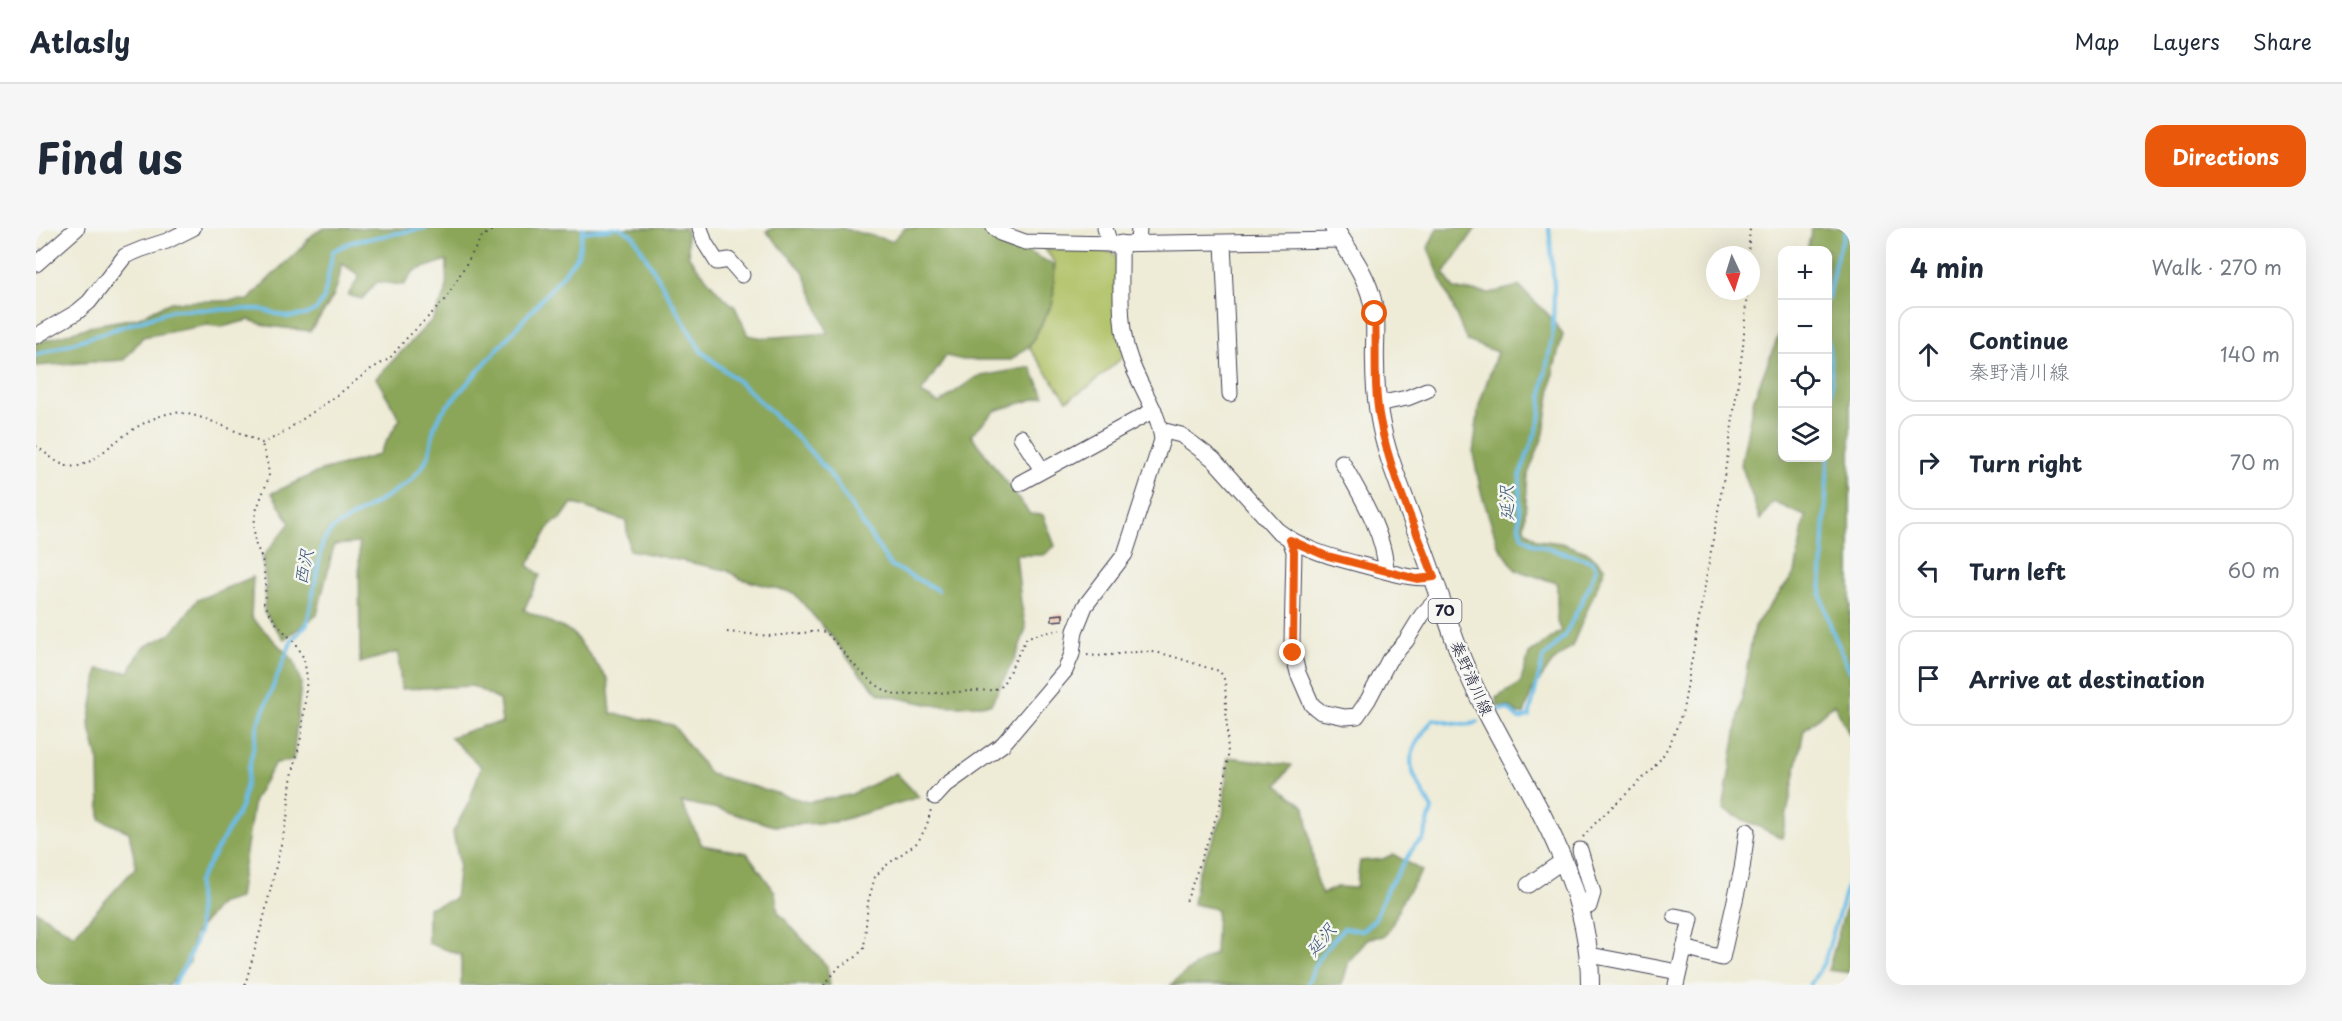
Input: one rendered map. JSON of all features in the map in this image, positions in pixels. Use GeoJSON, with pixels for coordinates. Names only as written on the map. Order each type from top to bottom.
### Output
{"type":"FeatureCollection","features":[{"type":"Feature","properties":{"kind":"main road","name":"秦野清川線"},"geometry":{"type":"LineString","coordinates":[[1338,234],[1364,278],[1372,301],[1376,321],[1374,363],[1377,404],[1391,461],[1466,667],[1500,738],[1564,860],[1580,908],[1590,955],[1590,985]]}},
{"type":"Feature","properties":{"kind":"street"},"geometry":{"type":"LineString","coordinates":[[36,264],[77,228]]}},
{"type":"Feature","properties":{"kind":"street"},"geometry":{"type":"LineString","coordinates":[[36,336],[77,312],[89,302],[125,256],[167,241],[193,228]]}},
{"type":"Feature","properties":{"kind":"street"},"geometry":{"type":"LineString","coordinates":[[700,228],[705,243],[717,262],[729,260],[742,275]]}},
{"type":"Feature","properties":{"kind":"street"},"geometry":{"type":"LineString","coordinates":[[994,228],[1000,233],[1025,242],[1116,243],[1138,236],[1215,238],[1338,234]]}},
{"type":"Feature","properties":{"kind":"street"},"geometry":{"type":"LineString","coordinates":[[935,797],[946,785],[1003,744],[1065,671],[1072,654],[1075,632],[1085,606],[1125,554],[1162,440],[1154,410],[1129,358],[1123,332],[1116,243],[1105,228]]}},
{"type":"Feature","properties":{"kind":"street"},"geometry":{"type":"LineString","coordinates":[[1215,238],[1230,394]]}},
{"type":"Feature","properties":{"kind":"street"},"geometry":{"type":"LineString","coordinates":[[1377,404],[1407,398],[1427,390]]}},
{"type":"Feature","properties":{"kind":"street"},"geometry":{"type":"LineString","coordinates":[[1020,483],[1154,410]]}},
{"type":"Feature","properties":{"kind":"street"},"geometry":{"type":"LineString","coordinates":[[1161,430],[1181,435],[1213,459],[1277,530],[1290,540],[1324,555],[1417,579],[1434,577]]}},
{"type":"Feature","properties":{"kind":"street"},"geometry":{"type":"LineString","coordinates":[[1021,437],[1042,470]]}},
{"type":"Feature","properties":{"kind":"street"},"geometry":{"type":"LineString","coordinates":[[1342,462],[1367,507],[1386,560],[1386,571]]}},
{"type":"Feature","properties":{"kind":"street"},"geometry":{"type":"LineString","coordinates":[[1290,540],[1294,551],[1293,653],[1312,705],[1321,712],[1345,717],[1357,716],[1389,660],[1406,641],[1422,615],[1440,596]]}},
{"type":"Feature","properties":{"kind":"street"},"geometry":{"type":"LineString","coordinates":[[1684,948],[1722,958],[1742,869],[1747,831]]}},
{"type":"Feature","properties":{"kind":"street"},"geometry":{"type":"LineString","coordinates":[[1580,908],[1589,906],[1593,893],[1581,850]]}},
{"type":"Feature","properties":{"kind":"street"},"geometry":{"type":"LineString","coordinates":[[1528,885],[1564,860]]}},
{"type":"Feature","properties":{"kind":"street"},"geometry":{"type":"LineString","coordinates":[[1590,955],[1677,978],[1690,920],[1675,916]]}},
{"type":"Feature","properties":{"kind":"path"},"geometry":{"type":"LineString","coordinates":[[36,446],[65,466],[84,464],[152,419],[173,413],[216,424],[262,443],[278,436],[371,369],[389,359],[445,300],[482,237],[495,228]]}},
{"type":"Feature","properties":{"kind":"path"},"geometry":{"type":"LineString","coordinates":[[1749,246],[1750,228]]}},
{"type":"Feature","properties":{"kind":"path"},"geometry":{"type":"LineString","coordinates":[[1581,850],[1583,837],[1597,820],[1657,764],[1672,741],[1683,710],[1728,454],[1743,346],[1746,300]]}},
{"type":"Feature","properties":{"kind":"path"},"geometry":{"type":"LineString","coordinates":[[245,985],[277,867],[287,819],[291,781],[302,734],[307,677],[304,659],[297,645],[267,610],[264,603],[265,576],[262,558],[255,543],[254,526],[256,511],[268,477],[268,465],[262,443]]}},
{"type":"Feature","properties":{"kind":"path"},"geometry":{"type":"LineString","coordinates":[[727,632],[771,636],[822,631],[830,635],[865,676],[885,691],[895,695],[993,690],[1002,686],[1027,637],[1062,630],[1075,632]]}},
{"type":"Feature","properties":{"kind":"path"},"geometry":{"type":"LineString","coordinates":[[1072,654],[1102,657],[1150,652],[1178,657],[1220,671],[1225,681],[1228,756],[1220,806],[1185,905]]}},
{"type":"Feature","properties":{"kind":"path"},"geometry":{"type":"LineString","coordinates":[[824,985],[840,966],[856,957],[864,948],[868,902],[875,877],[884,867],[918,842],[927,825],[935,797]]}},
{"type":"Feature","properties":{"kind":"green space"},"geometry":{"type":"Polygon","coordinates":[[[325,228],[686,228],[689,257],[719,293],[735,307],[748,335],[763,338],[828,333],[803,271],[766,231],[774,228],[841,228],[892,241],[905,228],[992,228],[1014,244],[1054,265],[1053,301],[1030,345],[1011,360],[963,360],[946,356],[921,393],[939,403],[976,377],[1031,367],[1044,396],[995,411],[971,435],[1030,514],[1043,515],[1055,546],[1044,555],[1016,555],[1026,628],[1018,652],[991,704],[932,705],[879,694],[794,593],[741,579],[726,570],[629,550],[626,521],[572,503],[561,519],[551,524],[528,565],[540,575],[524,610],[572,632],[608,679],[611,713],[673,725],[710,774],[808,802],[850,795],[896,773],[919,797],[835,822],[774,826],[718,809],[681,802],[702,845],[747,853],[775,892],[778,912],[827,966],[830,985],[461,985],[461,955],[428,943],[428,908],[455,899],[459,863],[453,832],[469,802],[481,767],[450,737],[483,726],[502,723],[499,700],[473,686],[401,689],[398,652],[360,663],[359,543],[334,545],[317,615],[284,639],[264,612],[266,585],[262,558],[290,523],[272,493],[318,472],[378,455],[400,419],[376,378],[433,319],[446,292],[447,260],[414,271],[404,285],[377,282],[362,299],[348,295],[360,276],[341,263],[335,292],[310,331],[268,326],[249,320],[222,327],[207,325],[143,337],[124,360],[36,366],[36,343],[99,324],[137,318],[171,302],[249,300],[311,236],[325,228]]]}},
{"type":"Feature","properties":{"kind":"green space"},"geometry":{"type":"Polygon","coordinates":[[[1437,228],[1476,228],[1444,274],[1454,289],[1490,293],[1519,286],[1548,314],[1563,335],[1554,368],[1544,434],[1528,474],[1524,529],[1537,540],[1561,543],[1589,553],[1605,568],[1572,646],[1552,663],[1532,691],[1524,714],[1518,714],[1510,707],[1497,706],[1496,698],[1520,684],[1529,654],[1561,631],[1557,622],[1557,583],[1516,570],[1498,545],[1481,492],[1473,454],[1479,405],[1497,352],[1467,341],[1428,248],[1437,228]]]}},
{"type":"Feature","properties":{"kind":"green space"},"geometry":{"type":"Polygon","coordinates":[[[1812,228],[1850,228],[1850,736],[1834,704],[1804,730],[1782,838],[1723,810],[1754,626],[1795,573],[1805,516],[1773,502],[1760,520],[1741,464],[1754,398],[1778,337],[1778,462],[1832,462],[1832,246],[1808,246],[1812,228]]]}},
{"type":"Feature","properties":{"kind":"green space"},"geometry":{"type":"Polygon","coordinates":[[[1045,249],[1089,249],[1112,252],[1117,259],[1123,357],[1087,388],[1067,400],[1029,348],[1053,303],[1055,263],[1045,249]]]}},
{"type":"Feature","properties":{"kind":"green space"},"geometry":{"type":"Polygon","coordinates":[[[253,577],[251,617],[294,661],[301,683],[293,761],[275,763],[254,800],[239,898],[219,904],[193,936],[190,962],[169,985],[36,985],[36,911],[74,935],[136,867],[129,832],[100,819],[99,762],[89,724],[98,669],[129,672],[142,648],[172,633],[197,600],[253,577]]]}},
{"type":"Feature","properties":{"kind":"green space"},"geometry":{"type":"Polygon","coordinates":[[[1228,757],[1292,765],[1277,785],[1305,807],[1317,883],[1322,894],[1337,887],[1356,888],[1360,861],[1383,859],[1393,854],[1422,871],[1403,899],[1385,936],[1369,938],[1349,961],[1342,985],[1171,985],[1215,953],[1217,909],[1193,904],[1198,873],[1223,816],[1228,757]]]}},
{"type":"Feature","properties":{"kind":"green space"},"geometry":{"type":"Polygon","coordinates":[[[1850,893],[1850,973],[1828,970],[1850,893]]]}},
{"type":"Feature","properties":{"kind":"building"},"geometry":{"type":"Polygon","coordinates":[[[1063,614],[1063,620],[1052,621],[1052,615],[1063,614]]]}},
{"type":"Feature","properties":{"kind":"waterway"},"geometry":{"type":"LineString","coordinates":[[36,355],[173,310],[260,309],[287,317],[305,315],[317,309],[324,298],[333,251],[351,242],[425,228]]}},
{"type":"Feature","properties":{"kind":"waterway","name":"西沢"},"geometry":{"type":"LineString","coordinates":[[173,985],[187,962],[199,932],[198,882],[241,808],[258,724],[292,640],[307,624],[323,542],[332,529],[410,481],[423,466],[429,454],[434,428],[442,412],[562,276],[578,255],[583,228]]}},
{"type":"Feature","properties":{"kind":"waterway"},"geometry":{"type":"LineString","coordinates":[[583,232],[614,228]]}},
{"type":"Feature","properties":{"kind":"waterway"},"geometry":{"type":"LineString","coordinates":[[620,228],[633,235],[701,351],[745,387],[800,440],[829,473],[890,565],[938,590]]}},
{"type":"Feature","properties":{"kind":"waterway","name":"延沢"},"geometry":{"type":"LineString","coordinates":[[1499,710],[1508,709],[1519,719],[1529,716],[1543,659],[1565,635],[1596,568],[1592,561],[1533,544],[1523,537],[1519,526],[1520,475],[1540,421],[1543,386],[1553,332],[1554,285],[1549,228]]}},
{"type":"Feature","properties":{"kind":"waterway"},"geometry":{"type":"LineString","coordinates":[[1832,278],[1847,228]]}},
{"type":"Feature","properties":{"kind":"waterway"},"geometry":{"type":"LineString","coordinates":[[1829,354],[1832,380],[1821,595],[1832,630],[1850,671]]}},
{"type":"Feature","properties":{"kind":"waterway","name":"延沢"},"geometry":{"type":"LineString","coordinates":[[1307,985],[1319,957],[1344,928],[1362,931],[1375,919],[1386,891],[1415,845],[1423,840],[1432,809],[1417,782],[1411,764],[1412,755],[1422,734],[1433,719],[1461,724],[1478,722]]}},
{"type":"Feature","properties":{"kind":"waterway"},"geometry":{"type":"LineString","coordinates":[[1810,985],[1824,963],[1850,876]]}},
{"type":"Feature","properties":{"kind":"route"},"geometry":{"type":"LineString","coordinates":[[1293,653],[1294,551],[1290,540],[1324,555],[1417,579],[1434,577],[1391,461],[1380,420],[1374,363],[1375,314]]}}]}
